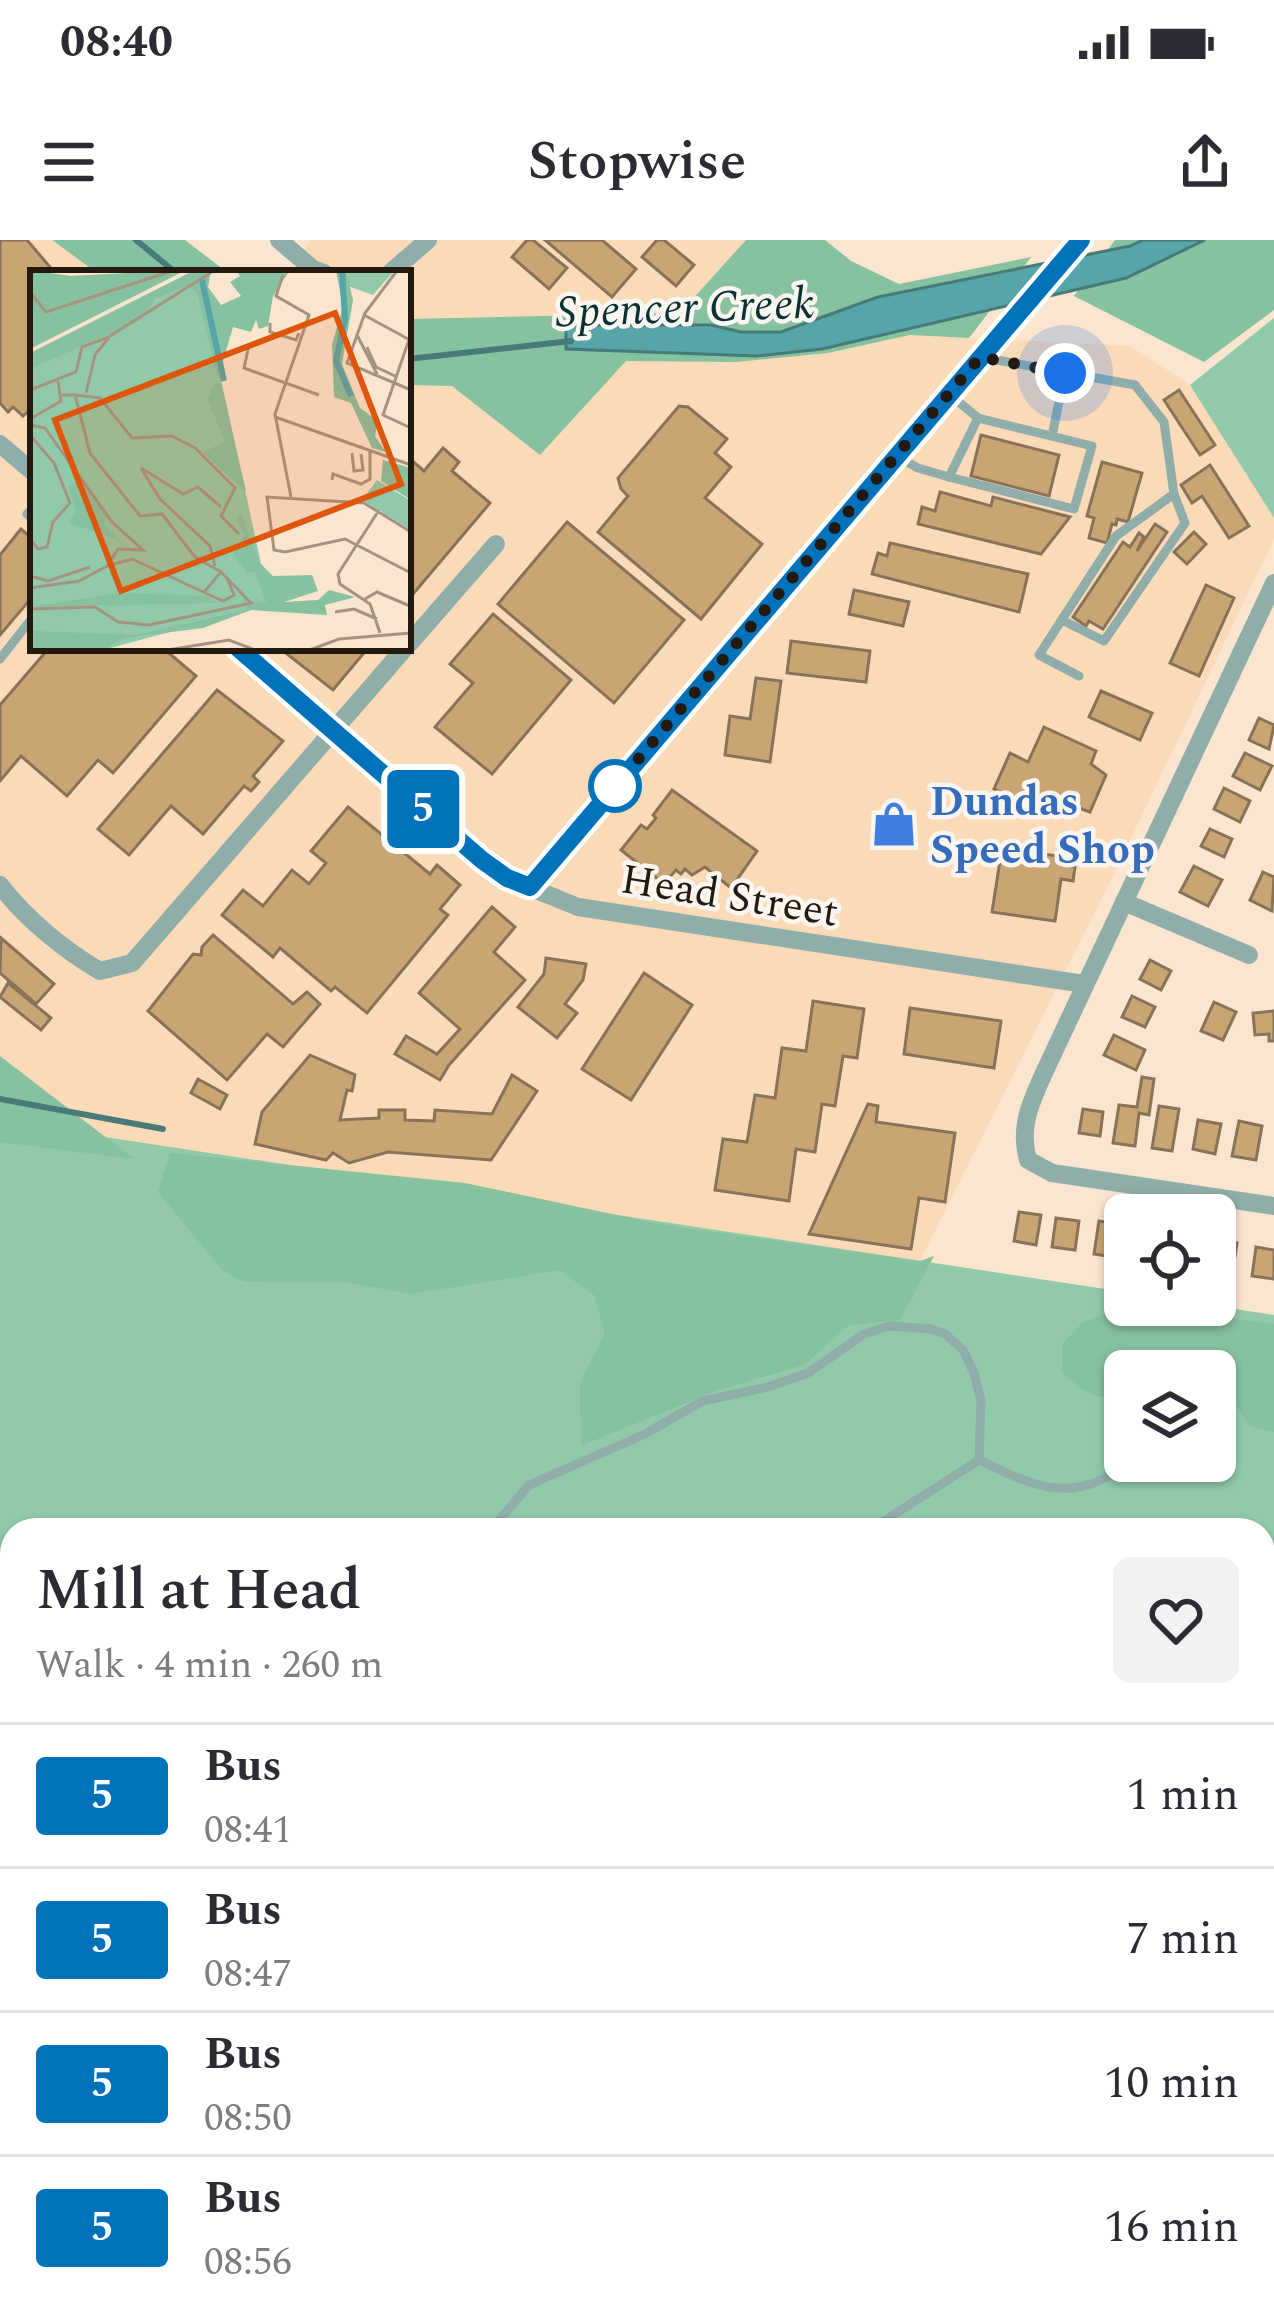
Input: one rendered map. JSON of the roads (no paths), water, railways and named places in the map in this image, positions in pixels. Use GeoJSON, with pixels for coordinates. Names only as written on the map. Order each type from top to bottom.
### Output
{"type":"FeatureCollection","features":[{"type":"Feature","properties":{"kind":"street"},"geometry":{"type":"LineString","coordinates":[[279,240],[316,270]]}},
{"type":"Feature","properties":{"kind":"street"},"geometry":{"type":"LineString","coordinates":[[394,270],[428,240]]}},
{"type":"Feature","properties":{"kind":"street"},"geometry":{"type":"LineString","coordinates":[[530,887],[1081,240]]}},
{"type":"Feature","properties":{"kind":"street"},"geometry":{"type":"LineString","coordinates":[[0,444],[30,469]]}},
{"type":"Feature","properties":{"kind":"street"},"geometry":{"type":"LineString","coordinates":[[411,641],[496,544]]}},
{"type":"Feature","properties":{"kind":"street"},"geometry":{"type":"LineString","coordinates":[[1274,583],[1084,984],[1027,1112],[1023,1140],[1028,1160],[1052,1173],[1274,1206]]}},
{"type":"Feature","properties":{"kind":"street","name":"Head Street"},"geometry":{"type":"LineString","coordinates":[[241,651],[482,860],[507,878],[578,907],[1084,984]]}},
{"type":"Feature","properties":{"kind":"street"},"geometry":{"type":"LineString","coordinates":[[0,885],[23,912],[100,971],[132,963],[403,651]]}},
{"type":"Feature","properties":{"kind":"street"},"geometry":{"type":"LineString","coordinates":[[1124,902],[1250,955]]}},
{"type":"Feature","properties":{"kind":"lane"},"geometry":{"type":"LineString","coordinates":[[980,357],[1135,386],[1164,422],[1174,494],[1185,523],[1104,640],[1062,620]]}},
{"type":"Feature","properties":{"kind":"lane"},"geometry":{"type":"LineString","coordinates":[[1052,436],[1065,373]]}},
{"type":"Feature","properties":{"kind":"lane"},"geometry":{"type":"LineString","coordinates":[[896,456],[949,478],[1074,509],[1091,446],[978,418],[949,394]]}},
{"type":"Feature","properties":{"kind":"lane"},"geometry":{"type":"LineString","coordinates":[[949,478],[978,418]]}},
{"type":"Feature","properties":{"kind":"lane"},"geometry":{"type":"LineString","coordinates":[[1079,676],[1039,655],[1116,536],[1174,494]]}},
{"type":"Feature","properties":{"kind":"lane"},"geometry":{"type":"LineString","coordinates":[[0,658],[30,621]]}},
{"type":"Feature","properties":{"kind":"lane"},"geometry":{"type":"LineString","coordinates":[[500,1518],[529,1485],[644,1435],[703,1401],[808,1373],[882,1327],[921,1327],[956,1342],[976,1382],[983,1423],[979,1460]]}},
{"type":"Feature","properties":{"kind":"lane"},"geometry":{"type":"LineString","coordinates":[[980,1445],[983,1456],[1001,1471]]}},
{"type":"Feature","properties":{"kind":"lane"},"geometry":{"type":"LineString","coordinates":[[979,1460],[1036,1485],[1078,1489],[1104,1480]]}},
{"type":"Feature","properties":{"kind":"lane"},"geometry":{"type":"LineString","coordinates":[[889,1518],[979,1460]]}},
{"type":"Feature","properties":{"kind":"water"},"geometry":{"type":"Polygon","coordinates":[[[1143,240],[1205,240],[1126,278],[822,349],[757,356],[566,349],[566,325],[711,325],[741,332],[781,332],[878,297],[1143,240]]]}},
{"type":"Feature","properties":{"kind":"waterway","name":"Spencer Creek"},"geometry":{"type":"LineString","coordinates":[[136,240],[172,270]]}},
{"type":"Feature","properties":{"kind":"waterway","name":"Spencer Creek"},"geometry":{"type":"LineString","coordinates":[[411,359],[571,341]]}},
{"type":"Feature","properties":{"kind":"waterway"},"geometry":{"type":"LineString","coordinates":[[0,1099],[163,1129]]}},
{"type":"Feature","properties":{"kind":"place","name":"Dundas Speed Shop"},"geometry":{"type":"Point","coordinates":[894,824]}}]}
